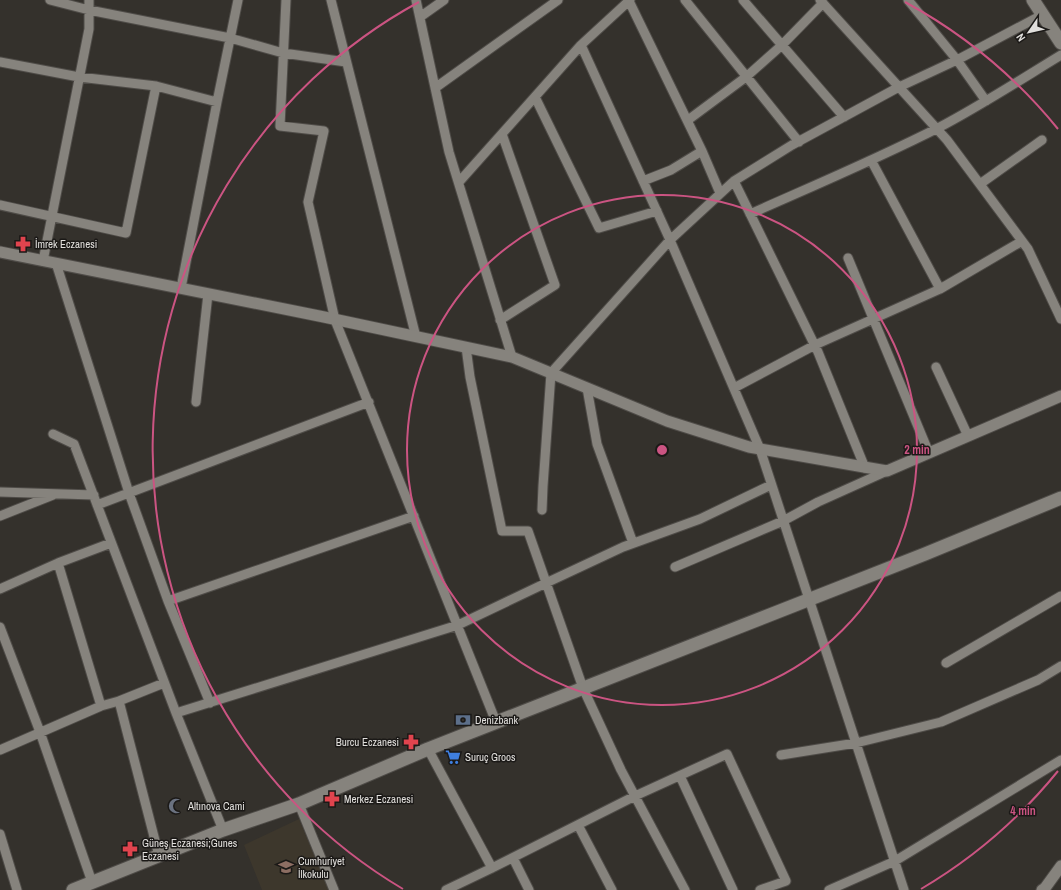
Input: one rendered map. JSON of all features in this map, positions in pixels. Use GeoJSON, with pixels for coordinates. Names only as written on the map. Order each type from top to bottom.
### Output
{"type":"FeatureCollection","features":[{"type":"Feature","properties":{"kind":"main road"},"geometry":{"type":"LineString","coordinates":[[1038,8],[1061,31]]}},
{"type":"Feature","properties":{"kind":"main road"},"geometry":{"type":"LineString","coordinates":[[1038,8],[1061,43]]}},
{"type":"Feature","properties":{"kind":"main road"},"geometry":{"type":"LineString","coordinates":[[73,890],[223,830],[299,804],[428,749],[1061,498]]}},
{"type":"Feature","properties":{"kind":"street"},"geometry":{"type":"LineString","coordinates":[[50,0],[89,10],[230,38],[284,53],[346,62]]}},
{"type":"Feature","properties":{"kind":"street"},"geometry":{"type":"LineString","coordinates":[[43,261],[89,29],[89,0]]}},
{"type":"Feature","properties":{"kind":"street"},"geometry":{"type":"LineString","coordinates":[[181,288],[238,0]]}},
{"type":"Feature","properties":{"kind":"street"},"geometry":{"type":"LineString","coordinates":[[286,0],[280,126],[324,131],[308,202],[336,320],[496,722]]}},
{"type":"Feature","properties":{"kind":"street"},"geometry":{"type":"LineString","coordinates":[[331,0],[416,337]]}},
{"type":"Feature","properties":{"kind":"street"},"geometry":{"type":"LineString","coordinates":[[416,0],[450,152],[512,357]]}},
{"type":"Feature","properties":{"kind":"street"},"geometry":{"type":"LineString","coordinates":[[420,17],[444,0]]}},
{"type":"Feature","properties":{"kind":"street"},"geometry":{"type":"LineString","coordinates":[[435,88],[558,0]]}},
{"type":"Feature","properties":{"kind":"street"},"geometry":{"type":"LineString","coordinates":[[459,182],[582,45],[630,0],[688,120],[720,193]]}},
{"type":"Feature","properties":{"kind":"street"},"geometry":{"type":"LineString","coordinates":[[685,0],[798,142]]}},
{"type":"Feature","properties":{"kind":"street"},"geometry":{"type":"LineString","coordinates":[[742,0],[844,117]]}},
{"type":"Feature","properties":{"kind":"street"},"geometry":{"type":"LineString","coordinates":[[908,0],[957,60],[986,101]]}},
{"type":"Feature","properties":{"kind":"street"},"geometry":{"type":"LineString","coordinates":[[688,120],[746,77],[782,45],[821,2],[947,140],[1028,249],[1061,319]]}},
{"type":"Feature","properties":{"kind":"street"},"geometry":{"type":"LineString","coordinates":[[542,510],[550,373],[670,240],[734,181],[798,142],[899,87],[957,60],[1038,8]]}},
{"type":"Feature","properties":{"kind":"street"},"geometry":{"type":"LineString","coordinates":[[582,45],[670,240],[760,449],[904,890]]}},
{"type":"Feature","properties":{"kind":"street"},"geometry":{"type":"LineString","coordinates":[[750,214],[871,160],[937,128],[986,101],[1061,55]]}},
{"type":"Feature","properties":{"kind":"street"},"geometry":{"type":"LineString","coordinates":[[0,62],[79,77],[156,86],[217,102]]}},
{"type":"Feature","properties":{"kind":"street"},"geometry":{"type":"LineString","coordinates":[[0,205],[126,233],[156,86]]}},
{"type":"Feature","properties":{"kind":"street"},"geometry":{"type":"LineString","coordinates":[[535,97],[599,228],[657,211]]}},
{"type":"Feature","properties":{"kind":"street"},"geometry":{"type":"LineString","coordinates":[[500,320],[555,285],[502,134]]}},
{"type":"Feature","properties":{"kind":"street"},"geometry":{"type":"LineString","coordinates":[[980,184],[1042,140]]}},
{"type":"Feature","properties":{"kind":"street"},"geometry":{"type":"LineString","coordinates":[[643,181],[671,170],[702,151]]}},
{"type":"Feature","properties":{"kind":"street"},"geometry":{"type":"LineString","coordinates":[[871,160],[940,289]]}},
{"type":"Feature","properties":{"kind":"street"},"geometry":{"type":"LineString","coordinates":[[734,181],[815,345],[866,468]]}},
{"type":"Feature","properties":{"kind":"street"},"geometry":{"type":"LineString","coordinates":[[734,388],[815,345],[940,289],[1022,241]]}},
{"type":"Feature","properties":{"kind":"street"},"geometry":{"type":"LineString","coordinates":[[0,252],[512,357],[667,421],[749,447],[887,471]]}},
{"type":"Feature","properties":{"kind":"street"},"geometry":{"type":"LineString","coordinates":[[848,258],[872,319],[929,453]]}},
{"type":"Feature","properties":{"kind":"street"},"geometry":{"type":"LineString","coordinates":[[56,263],[129,493],[168,601],[210,703]]}},
{"type":"Feature","properties":{"kind":"street"},"geometry":{"type":"LineString","coordinates":[[196,402],[208,294]]}},
{"type":"Feature","properties":{"kind":"street"},"geometry":{"type":"LineString","coordinates":[[466,347],[470,377],[502,531],[528,531],[583,688],[621,770],[685,890]]}},
{"type":"Feature","properties":{"kind":"street"},"geometry":{"type":"LineString","coordinates":[[936,367],[968,436]]}},
{"type":"Feature","properties":{"kind":"street"},"geometry":{"type":"LineString","coordinates":[[588,388],[597,444],[633,544]]}},
{"type":"Feature","properties":{"kind":"street"},"geometry":{"type":"LineString","coordinates":[[675,567],[783,521],[818,502],[887,471],[1061,396]]}},
{"type":"Feature","properties":{"kind":"street"},"geometry":{"type":"LineString","coordinates":[[97,505],[369,402]]}},
{"type":"Feature","properties":{"kind":"street"},"geometry":{"type":"LineString","coordinates":[[53,434],[74,444],[164,683],[223,830]]}},
{"type":"Feature","properties":{"kind":"street"},"geometry":{"type":"LineString","coordinates":[[176,713],[458,626],[546,583],[633,544],[700,519],[772,485]]}},
{"type":"Feature","properties":{"kind":"street"},"geometry":{"type":"LineString","coordinates":[[0,492],[94,495]]}},
{"type":"Feature","properties":{"kind":"street"},"geometry":{"type":"LineString","coordinates":[[0,516],[58,493]]}},
{"type":"Feature","properties":{"kind":"street"},"geometry":{"type":"LineString","coordinates":[[168,601],[414,516]]}},
{"type":"Feature","properties":{"kind":"street"},"geometry":{"type":"LineString","coordinates":[[0,589],[58,563],[112,543]]}},
{"type":"Feature","properties":{"kind":"street"},"geometry":{"type":"LineString","coordinates":[[58,563],[101,706]]}},
{"type":"Feature","properties":{"kind":"street"},"geometry":{"type":"LineString","coordinates":[[946,663],[1061,596]]}},
{"type":"Feature","properties":{"kind":"street"},"geometry":{"type":"LineString","coordinates":[[0,627],[40,732],[92,882]]}},
{"type":"Feature","properties":{"kind":"street"},"geometry":{"type":"LineString","coordinates":[[781,754],[856,743],[941,722],[1038,680],[1061,666]]}},
{"type":"Feature","properties":{"kind":"street"},"geometry":{"type":"LineString","coordinates":[[0,750],[101,706],[119,701],[164,683]]}},
{"type":"Feature","properties":{"kind":"street"},"geometry":{"type":"LineString","coordinates":[[119,701],[159,856]]}},
{"type":"Feature","properties":{"kind":"street"},"geometry":{"type":"LineString","coordinates":[[428,749],[492,868]]}},
{"type":"Feature","properties":{"kind":"street"},"geometry":{"type":"LineString","coordinates":[[449,889],[635,796],[727,754],[786,881],[760,890]]}},
{"type":"Feature","properties":{"kind":"street"},"geometry":{"type":"LineString","coordinates":[[828,890],[895,861],[1061,760]]}},
{"type":"Feature","properties":{"kind":"street"},"geometry":{"type":"LineString","coordinates":[[680,776],[733,890]]}},
{"type":"Feature","properties":{"kind":"street"},"geometry":{"type":"LineString","coordinates":[[299,804],[334,890]]}},
{"type":"Feature","properties":{"kind":"street"},"geometry":{"type":"LineString","coordinates":[[578,825],[612,890]]}},
{"type":"Feature","properties":{"kind":"street"},"geometry":{"type":"LineString","coordinates":[[0,834],[2,850],[17,890]]}},
{"type":"Feature","properties":{"kind":"street"},"geometry":{"type":"LineString","coordinates":[[513,858],[529,890]]}},
{"type":"Feature","properties":{"kind":"street"},"geometry":{"type":"LineString","coordinates":[[1042,890],[1061,866]]}},
{"type":"Feature","properties":{"kind":"shaded area","name":"Cumhuriyet İlkokulu"},"geometry":{"type":"Polygon","coordinates":[[[299,819],[329,890],[262,890],[244,845],[299,819]]]}},
{"type":"Feature","properties":{"kind":"place","name":"İmrek Eczanesi"},"geometry":{"type":"Point","coordinates":[23,244]}},
{"type":"Feature","properties":{"kind":"place","name":"Denizbank"},"geometry":{"type":"Point","coordinates":[463,720]}},
{"type":"Feature","properties":{"kind":"place","name":"Burcu Eczanesi"},"geometry":{"type":"Point","coordinates":[411,742]}},
{"type":"Feature","properties":{"kind":"place","name":"Suruç Groos"},"geometry":{"type":"Point","coordinates":[453,757]}},
{"type":"Feature","properties":{"kind":"place","name":"Merkez Eczanesi"},"geometry":{"type":"Point","coordinates":[332,799]}},
{"type":"Feature","properties":{"kind":"place","name":"Altınova Cami"},"geometry":{"type":"Point","coordinates":[176,806]}},
{"type":"Feature","properties":{"kind":"place","name":"Güneş Eczanesi;Gunes Eczanesi"},"geometry":{"type":"Point","coordinates":[130,849]}},
{"type":"Feature","properties":{"kind":"place","name":"Cumhuriyet İlkokulu"},"geometry":{"type":"Point","coordinates":[286,867]}}]}
